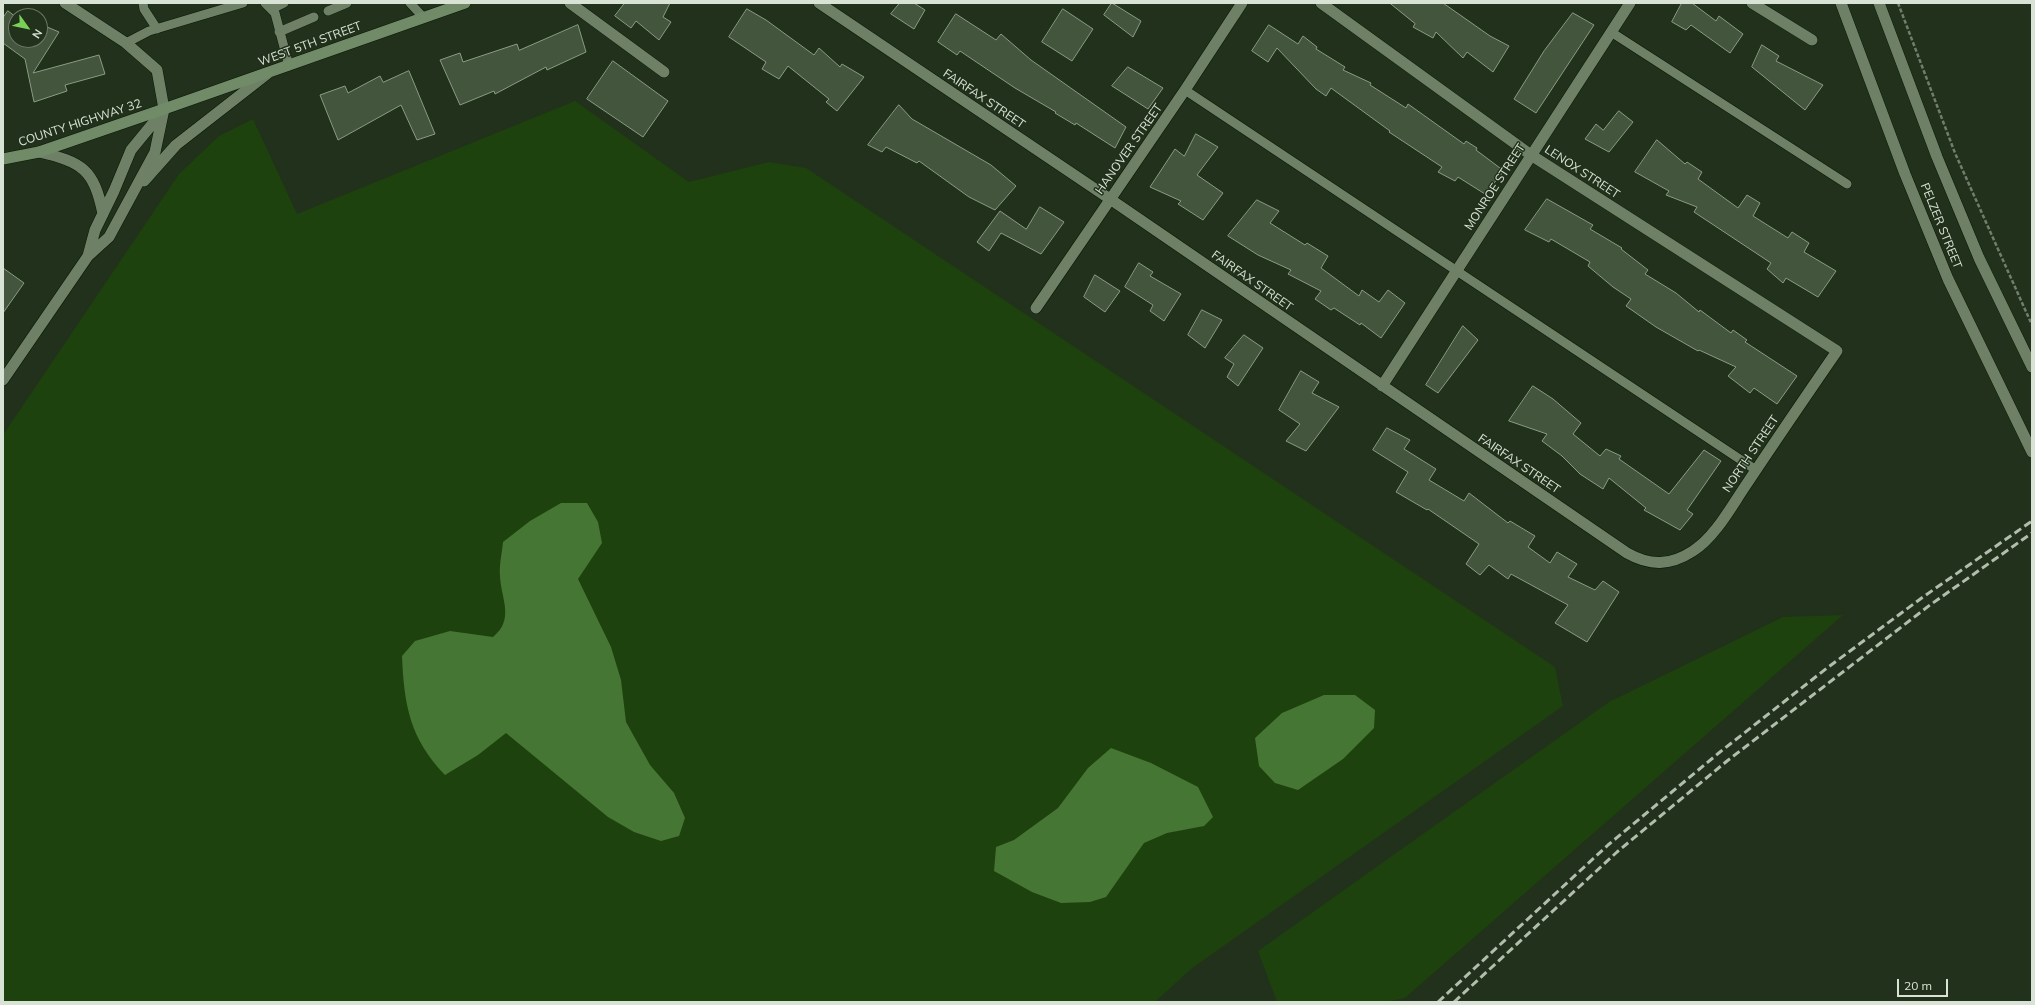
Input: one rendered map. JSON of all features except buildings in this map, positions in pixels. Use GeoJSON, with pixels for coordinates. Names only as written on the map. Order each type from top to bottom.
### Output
{"type":"FeatureCollection","features":[{"type":"Feature","properties":{"kind":"main road","name":"WEST 5TH STREET"},"geometry":{"type":"LineString","coordinates":[[164,109],[465,3]]}},
{"type":"Feature","properties":{"kind":"main road","name":"COUNTY HIGHWAY 32"},"geometry":{"type":"LineString","coordinates":[[3,159],[39,152],[164,109]]}},
{"type":"Feature","properties":{"kind":"street"},"geometry":{"type":"LineString","coordinates":[[3,380],[88,256],[109,238],[155,152],[164,109],[157,70],[126,43],[65,3]]}},
{"type":"Feature","properties":{"kind":"street"},"geometry":{"type":"LineString","coordinates":[[570,3],[664,72]]}},
{"type":"Feature","properties":{"kind":"street","name":"FAIRFAX STREET"},"geometry":{"type":"LineString","coordinates":[[819,3],[1110,199],[1627,553],[1642,561],[1659,563],[1676,560]]}},
{"type":"Feature","properties":{"kind":"street","name":"HANOVER STREET"},"geometry":{"type":"LineString","coordinates":[[1036,308],[1185,90],[1242,3]]}},
{"type":"Feature","properties":{"kind":"street","name":"LENOX STREET"},"geometry":{"type":"LineString","coordinates":[[1321,3],[1531,155],[1837,351]]}},
{"type":"Feature","properties":{"kind":"street","name":"MONROE STREET"},"geometry":{"type":"LineString","coordinates":[[1382,386],[1630,3]]}},
{"type":"Feature","properties":{"kind":"street"},"geometry":{"type":"LineString","coordinates":[[1752,3],[1812,40]]}},
{"type":"Feature","properties":{"kind":"street","name":"PELZER STREET"},"geometry":{"type":"LineString","coordinates":[[1841,3],[1905,174],[1948,279],[2032,452]]}},
{"type":"Feature","properties":{"kind":"street","name":"PELZER STREET"},"geometry":{"type":"LineString","coordinates":[[1879,3],[1937,157],[1979,258],[2032,366]]}},
{"type":"Feature","properties":{"kind":"street"},"geometry":{"type":"LineString","coordinates":[[132,195],[176,145],[268,73]]}},
{"type":"Feature","properties":{"kind":"street"},"geometry":{"type":"LineString","coordinates":[[88,256],[95,230],[130,150],[164,109]]}},
{"type":"Feature","properties":{"kind":"street"},"geometry":{"type":"LineString","coordinates":[[39,152],[66,158],[84,169],[95,183],[103,214]]}},
{"type":"Feature","properties":{"kind":"street","name":"NORTH STREET"},"geometry":{"type":"LineString","coordinates":[[1676,560],[1694,551],[1708,537],[1756,470],[1837,351]]}},
{"type":"Feature","properties":{"kind":"lane"},"geometry":{"type":"LineString","coordinates":[[143,3],[144,9],[157,29]]}},
{"type":"Feature","properties":{"kind":"lane"},"geometry":{"type":"LineString","coordinates":[[126,43],[157,29],[243,3]]}},
{"type":"Feature","properties":{"kind":"lane"},"geometry":{"type":"LineString","coordinates":[[284,3],[269,6],[275,13],[289,66]]}},
{"type":"Feature","properties":{"kind":"lane"},"geometry":{"type":"LineString","coordinates":[[328,11],[347,3]]}},
{"type":"Feature","properties":{"kind":"lane"},"geometry":{"type":"LineString","coordinates":[[410,3],[423,17]]}},
{"type":"Feature","properties":{"kind":"lane"},"geometry":{"type":"LineString","coordinates":[[279,32],[314,17]]}},
{"type":"Feature","properties":{"kind":"lane"},"geometry":{"type":"LineString","coordinates":[[1611,32],[1847,184]]}},
{"type":"Feature","properties":{"kind":"lane"},"geometry":{"type":"LineString","coordinates":[[1185,90],[1756,470]]}},
{"type":"Feature","properties":{"kind":"path"},"geometry":{"type":"LineString","coordinates":[[1898,3],[1954,153],[2032,326]]}},
{"type":"Feature","properties":{"kind":"shaded area"},"geometry":{"type":"Polygon","coordinates":[[[575,101],[689,182],[769,162],[806,168],[1555,667],[1563,706],[1191,969],[1155,1002],[3,1002],[3,435],[179,174],[219,136],[253,119],[297,214],[575,101]]]}},
{"type":"Feature","properties":{"kind":"shaded area"},"geometry":{"type":"Polygon","coordinates":[[[561,503],[587,503],[598,522],[602,543],[578,579],[611,647],[621,680],[626,722],[650,765],[674,793],[685,818],[679,836],[661,841],[634,832],[608,817],[506,733],[478,755],[445,775],[433,762],[424,748],[411,720],[407,706],[402,656],[415,641],[450,631],[493,637],[504,623],[505,616],[500,572],[503,542],[530,521],[561,503]]]}},
{"type":"Feature","properties":{"kind":"shaded area"},"geometry":{"type":"Polygon","coordinates":[[[1843,615],[1405,998],[1385,1002],[1277,1002],[1258,951],[1609,702],[1783,617],[1843,615]]]}},
{"type":"Feature","properties":{"kind":"shaded area"},"geometry":{"type":"Polygon","coordinates":[[[1324,695],[1355,695],[1375,710],[1374,728],[1343,759],[1298,790],[1275,783],[1259,766],[1255,738],[1282,713],[1324,695]]]}},
{"type":"Feature","properties":{"kind":"shaded area"},"geometry":{"type":"Polygon","coordinates":[[[1111,748],[1151,763],[1198,787],[1213,817],[1204,826],[1167,833],[1144,843],[1106,897],[1090,902],[1061,903],[1032,892],[994,871],[996,847],[1014,840],[1058,808],[1088,768],[1111,748]]]}},
{"type":"Feature","properties":{"kind":"railway"},"geometry":{"type":"LineString","coordinates":[[1438,1002],[1608,845],[1720,752],[1827,668],[1923,597],[2032,521]]}},
{"type":"Feature","properties":{"kind":"railway"},"geometry":{"type":"LineString","coordinates":[[1454,1002],[1617,852],[1727,761],[1930,605],[2032,533]]}}]}
